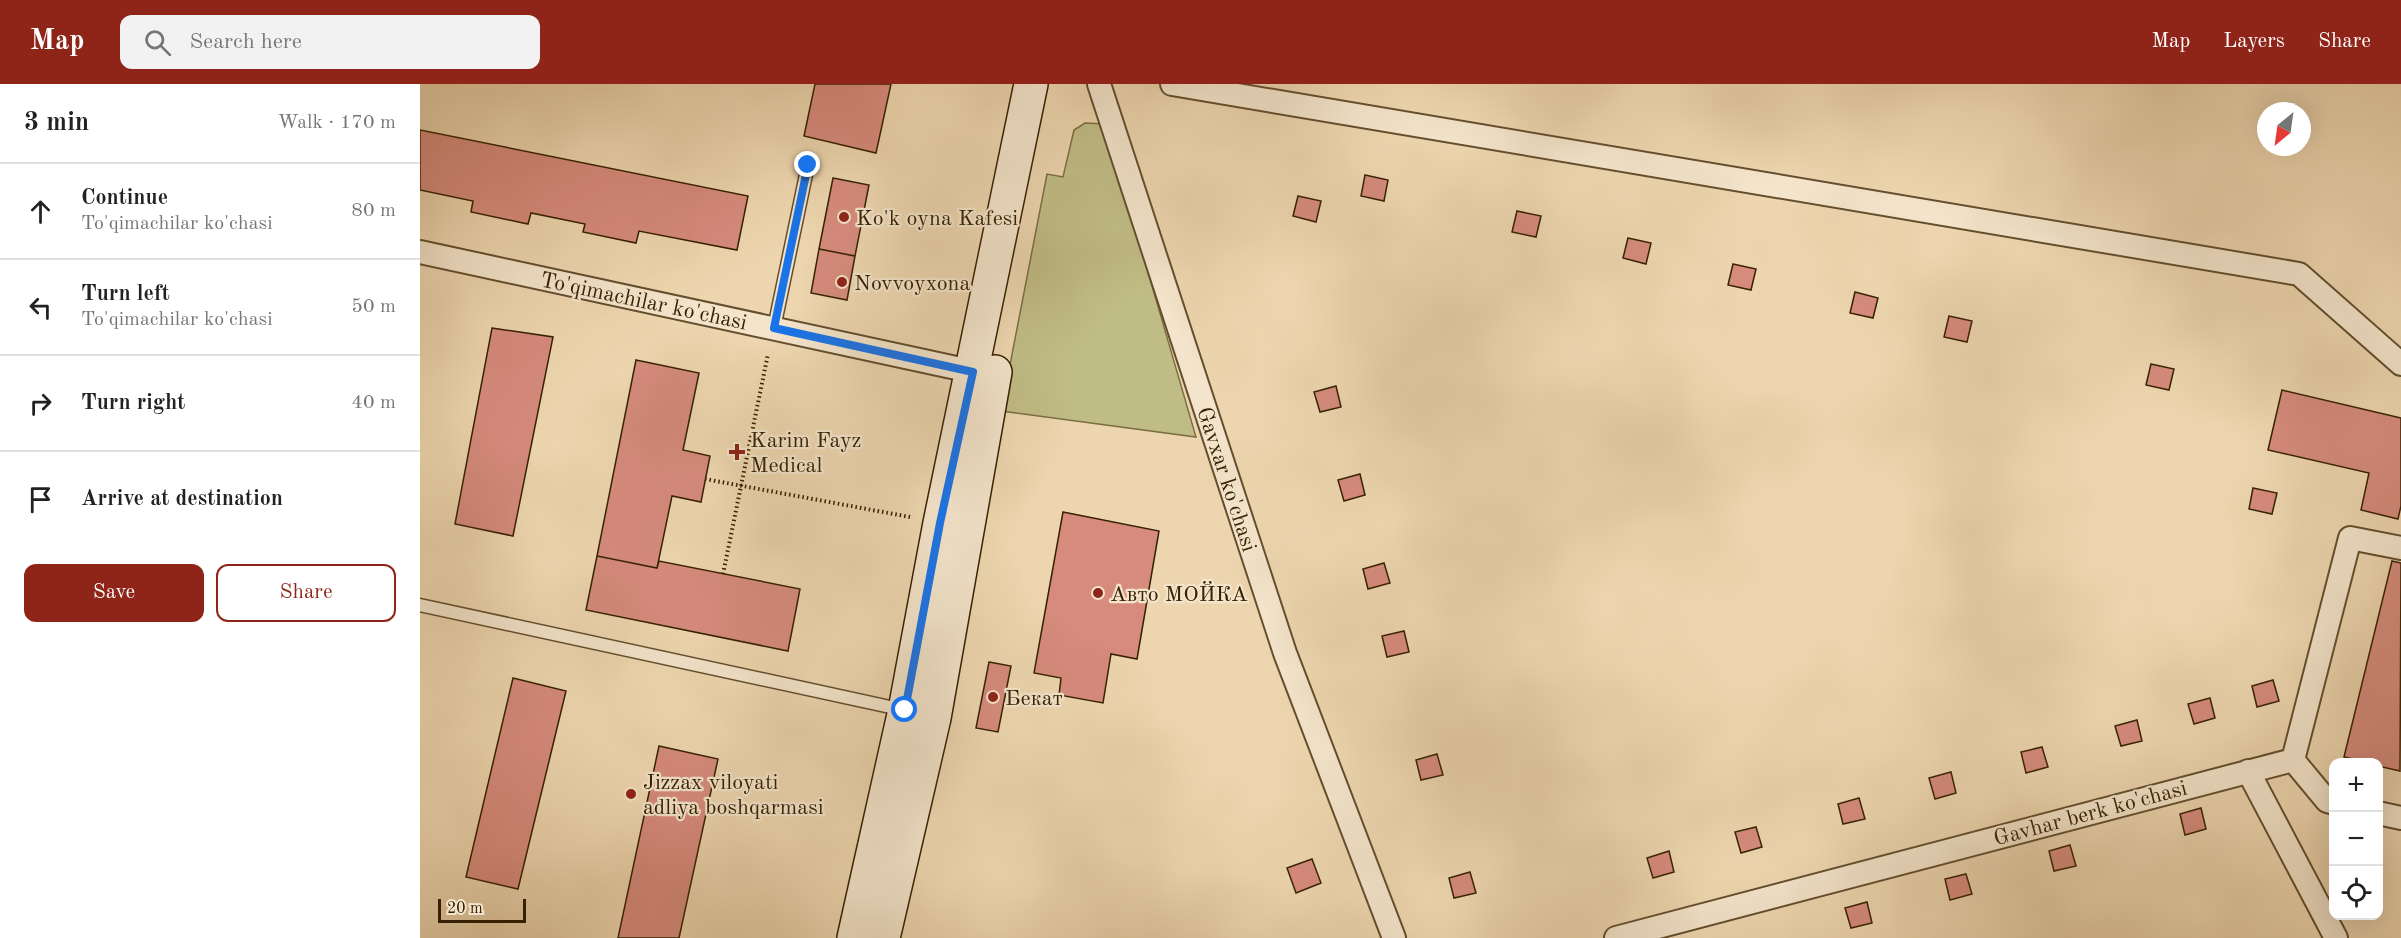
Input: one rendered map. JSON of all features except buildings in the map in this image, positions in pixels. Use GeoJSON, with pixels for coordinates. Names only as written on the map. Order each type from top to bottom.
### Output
{"type":"FeatureCollection","features":[{"type":"Feature","properties":{"kind":"main road"},"geometry":{"type":"LineString","coordinates":[[883,938],[919,714],[983,373],[1031,84]]}},
{"type":"Feature","properties":{"kind":"main road"},"geometry":{"type":"LineString","coordinates":[[854,938],[919,714],[940,523],[983,373],[1053,84]]}},
{"type":"Feature","properties":{"kind":"street","name":"Gavxar ko'chasi"},"geometry":{"type":"LineString","coordinates":[[1099,84],[1285,653],[1394,938]]}},
{"type":"Feature","properties":{"kind":"street"},"geometry":{"type":"LineString","coordinates":[[1172,84],[2299,274],[2401,364]]}},
{"type":"Feature","properties":{"kind":"street","name":"To'qimachilar ko'chasi"},"geometry":{"type":"LineString","coordinates":[[420,252],[983,373]]}},
{"type":"Feature","properties":{"kind":"street"},"geometry":{"type":"LineString","coordinates":[[2329,801],[2293,760],[2350,538],[2401,548]]}},
{"type":"Feature","properties":{"kind":"street","name":"Gavhar berk ko'chasi"},"geometry":{"type":"LineString","coordinates":[[1616,938],[2293,760]]}},
{"type":"Feature","properties":{"kind":"street"},"geometry":{"type":"LineString","coordinates":[[2248,771],[2336,938]]}},
{"type":"Feature","properties":{"kind":"street"},"geometry":{"type":"LineString","coordinates":[[2383,814],[2401,818]]}},
{"type":"Feature","properties":{"kind":"lane"},"geometry":{"type":"LineString","coordinates":[[774,328],[808,165]]}},
{"type":"Feature","properties":{"kind":"lane"},"geometry":{"type":"LineString","coordinates":[[420,605],[919,714]]}},
{"type":"Feature","properties":{"kind":"path"},"geometry":{"type":"LineString","coordinates":[[723,574],[774,328]]}},
{"type":"Feature","properties":{"kind":"path"},"geometry":{"type":"LineString","coordinates":[[705,479],[940,523]]}},
{"type":"Feature","properties":{"kind":"shaded area"},"geometry":{"type":"Polygon","coordinates":[[[1085,123],[1105,124],[1196,437],[1001,411],[1047,174],[1063,177],[1074,130],[1085,123]]]}},
{"type":"Feature","properties":{"kind":"place","name":"Ko'k oyna Kafesi"},"geometry":{"type":"Point","coordinates":[844,217]}},
{"type":"Feature","properties":{"kind":"place","name":"Novvoyxona"},"geometry":{"type":"Point","coordinates":[842,282]}},
{"type":"Feature","properties":{"kind":"place","name":"Karim Fayz Medical"},"geometry":{"type":"Point","coordinates":[737,452]}},
{"type":"Feature","properties":{"kind":"place","name":"Авто МОЙКА"},"geometry":{"type":"Point","coordinates":[1098,593]}},
{"type":"Feature","properties":{"kind":"place","name":"Бекат"},"geometry":{"type":"Point","coordinates":[993,697]}},
{"type":"Feature","properties":{"kind":"place","name":"Jizzax viloyati adliya boshqarmasi"},"geometry":{"type":"Point","coordinates":[631,794]}},
{"type":"Feature","properties":{"kind":"route"},"geometry":{"type":"LineString","coordinates":[[808,165],[774,328],[973,372],[940,523],[905,710]]}}]}
